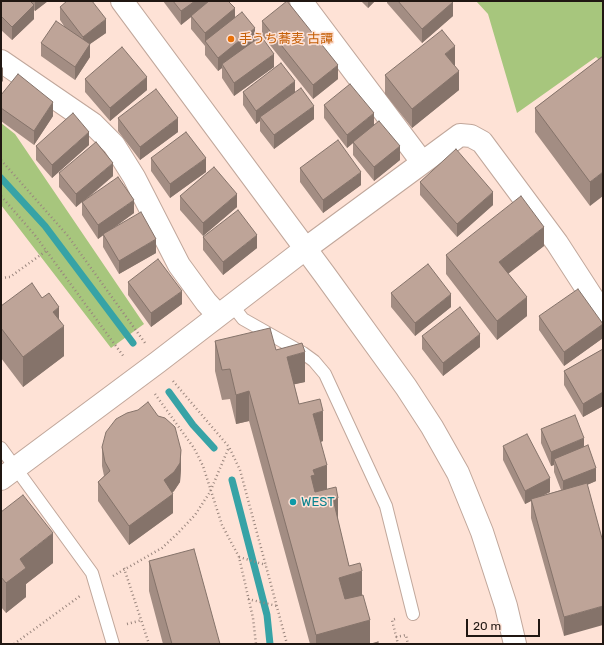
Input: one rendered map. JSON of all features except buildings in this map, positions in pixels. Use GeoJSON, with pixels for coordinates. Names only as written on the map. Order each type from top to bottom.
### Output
{"type":"FeatureCollection","features":[{"type":"Feature","properties":{"kind":"street"},"geometry":{"type":"LineString","coordinates":[[122,1],[410,393],[432,427],[458,473],[482,532],[506,606],[515,644]]}},
{"type":"Feature","properties":{"kind":"street"},"geometry":{"type":"LineString","coordinates":[[301,1],[422,162]]}},
{"type":"Feature","properties":{"kind":"street"},"geometry":{"type":"LineString","coordinates":[[1,60],[93,124],[114,145],[134,177],[179,265],[206,302],[225,310]]}},
{"type":"Feature","properties":{"kind":"street"},"geometry":{"type":"LineString","coordinates":[[8,473],[305,249],[460,135],[471,136],[482,142],[557,243],[603,314]]}},
{"type":"Feature","properties":{"kind":"lane"},"geometry":{"type":"LineString","coordinates":[[225,310],[314,360],[325,374],[386,506],[413,614]]}},
{"type":"Feature","properties":{"kind":"lane"},"geometry":{"type":"LineString","coordinates":[[1,448],[8,473],[92,573],[113,644]]}},
{"type":"Feature","properties":{"kind":"path"},"geometry":{"type":"LineString","coordinates":[[1,160],[68,236],[148,347]]}},
{"type":"Feature","properties":{"kind":"path"},"geometry":{"type":"LineString","coordinates":[[1,196],[34,234],[128,362]]}},
{"type":"Feature","properties":{"kind":"path"},"geometry":{"type":"LineString","coordinates":[[1,278],[10,277],[46,251]]}},
{"type":"Feature","properties":{"kind":"path"},"geometry":{"type":"LineString","coordinates":[[169,376],[229,447],[240,470],[287,644]]}},
{"type":"Feature","properties":{"kind":"path"},"geometry":{"type":"LineString","coordinates":[[152,389],[194,448],[203,466],[222,525],[239,557],[253,618],[256,644]]}},
{"type":"Feature","properties":{"kind":"path"},"geometry":{"type":"LineString","coordinates":[[107,579],[124,568],[162,548],[195,515],[210,491],[229,447]]}},
{"type":"Feature","properties":{"kind":"path"},"geometry":{"type":"LineString","coordinates":[[239,557],[266,565]]}},
{"type":"Feature","properties":{"kind":"path"},"geometry":{"type":"LineString","coordinates":[[124,568],[149,644]]}},
{"type":"Feature","properties":{"kind":"path"},"geometry":{"type":"LineString","coordinates":[[14,644],[84,592]]}},
{"type":"Feature","properties":{"kind":"path"},"geometry":{"type":"LineString","coordinates":[[248,600],[277,606]]}},
{"type":"Feature","properties":{"kind":"path"},"geometry":{"type":"LineString","coordinates":[[398,644],[396,637],[406,635],[408,644]]}},
{"type":"Feature","properties":{"kind":"green space"},"geometry":{"type":"Polygon","coordinates":[[[476,1],[603,1],[603,63],[596,57],[517,113],[488,14],[476,1]]]}},
{"type":"Feature","properties":{"kind":"green space"},"geometry":{"type":"Polygon","coordinates":[[[1,123],[15,134],[144,324],[111,348],[1,205],[1,123]]]}},
{"type":"Feature","properties":{"kind":"waterway"},"geometry":{"type":"LineString","coordinates":[[1,178],[45,226],[133,343]]}},
{"type":"Feature","properties":{"kind":"waterway"},"geometry":{"type":"LineString","coordinates":[[169,392],[193,425],[214,448]]}},
{"type":"Feature","properties":{"kind":"waterway"},"geometry":{"type":"LineString","coordinates":[[232,480],[267,615],[270,644]]}},
{"type":"Feature","properties":{"kind":"place","name":"手うち蕎麦 古譚"},"geometry":{"type":"Point","coordinates":[231,39]}},
{"type":"Feature","properties":{"kind":"place","name":"WEST"},"geometry":{"type":"Point","coordinates":[293,502]}}]}
